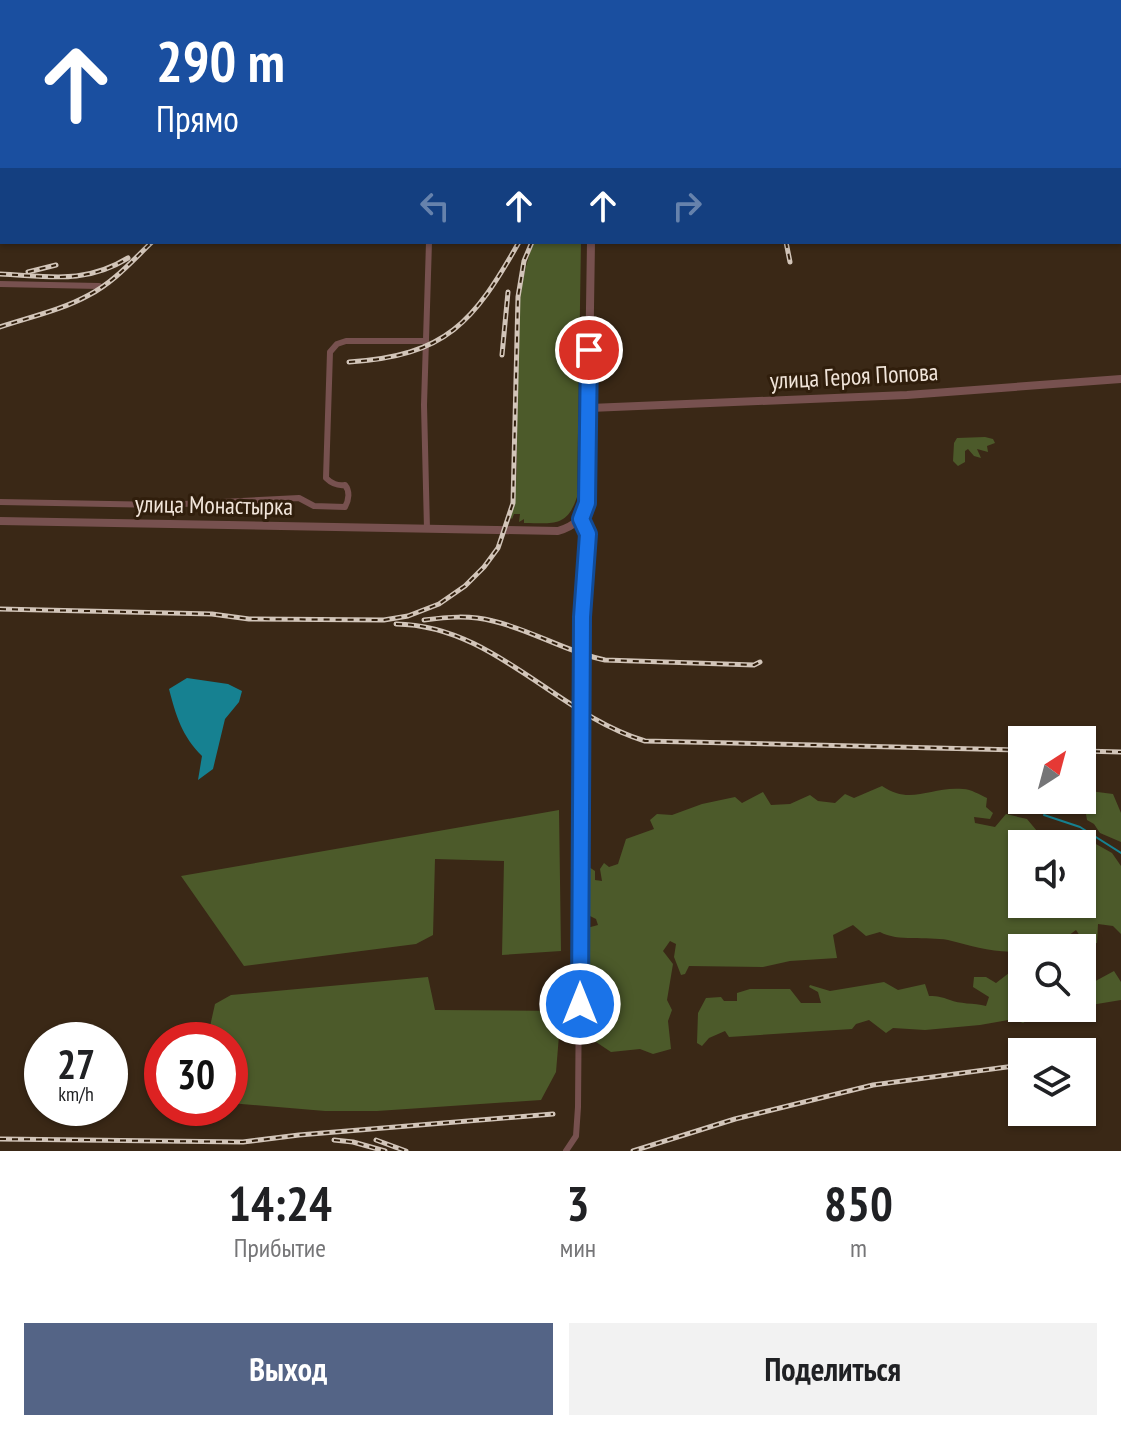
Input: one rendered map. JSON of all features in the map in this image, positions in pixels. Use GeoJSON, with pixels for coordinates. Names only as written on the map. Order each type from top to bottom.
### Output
{"type":"FeatureCollection","features":[{"type":"Feature","properties":{"kind":"street"},"geometry":{"type":"LineString","coordinates":[[427,529],[424,405],[429,244]]}},
{"type":"Feature","properties":{"kind":"street"},"geometry":{"type":"LineString","coordinates":[[566,1151],[576,1136],[578,1107],[582,617],[588,534],[581,519],[587,503],[591,244]]}},
{"type":"Feature","properties":{"kind":"street"},"geometry":{"type":"LineString","coordinates":[[0,284],[99,286]]}},
{"type":"Feature","properties":{"kind":"street"},"geometry":{"type":"LineString","coordinates":[[0,502],[164,505],[299,498],[314,506],[345,507],[347,488],[326,478],[330,352],[337,344],[346,341],[426,341]]}},
{"type":"Feature","properties":{"kind":"street","name":"улица Героя Попова"},"geometry":{"type":"LineString","coordinates":[[590,408],[907,395],[1121,379]]}},
{"type":"Feature","properties":{"kind":"street","name":"улица Монастырка"},"geometry":{"type":"LineString","coordinates":[[0,521],[558,531],[572,527],[581,519]]}},
{"type":"Feature","properties":{"kind":"green space"},"geometry":{"type":"Polygon","coordinates":[[[533,244],[581,244],[577,497],[568,514],[557,522],[524,523],[524,519],[519,522],[520,514],[514,514],[512,519],[510,517],[517,472],[518,315],[526,265],[533,244]]]}},
{"type":"Feature","properties":{"kind":"green space"},"geometry":{"type":"Polygon","coordinates":[[[957,438],[993,439],[995,443],[987,446],[988,452],[977,449],[981,458],[968,449],[965,451],[965,462],[958,466],[953,461],[957,438]]]}},
{"type":"Feature","properties":{"kind":"green space"},"geometry":{"type":"Polygon","coordinates":[[[882,786],[892,792],[912,795],[966,789],[987,798],[986,807],[993,813],[990,819],[974,817],[975,823],[995,827],[1006,814],[1027,819],[1036,830],[1008,830],[1008,918],[1096,918],[1096,844],[1112,853],[1121,866],[1121,934],[1113,926],[1098,924],[1096,943],[1096,934],[1079,934],[1076,930],[1071,934],[1008,934],[1008,951],[1003,951],[948,940],[895,937],[880,932],[866,936],[853,925],[833,935],[837,958],[790,961],[763,967],[689,966],[681,975],[674,957],[676,944],[670,941],[663,951],[673,964],[667,1000],[672,1010],[668,1021],[671,1049],[653,1054],[640,1049],[611,1052],[593,1040],[592,1028],[604,1011],[593,1007],[596,970],[588,964],[587,928],[598,925],[596,919],[588,915],[589,867],[595,871],[595,880],[602,881],[600,869],[604,863],[609,867],[618,864],[626,839],[654,829],[650,820],[657,814],[672,815],[735,797],[742,803],[763,792],[771,805],[790,804],[810,795],[818,801],[835,803],[845,794],[854,798],[882,786]]]}},
{"type":"Feature","properties":{"kind":"green space"},"geometry":{"type":"Polygon","coordinates":[[[1096,792],[1113,794],[1121,813],[1121,842],[1100,833],[1087,820],[1086,814],[1096,814],[1096,792]]]}},
{"type":"Feature","properties":{"kind":"green space"},"geometry":{"type":"Polygon","coordinates":[[[559,810],[561,951],[502,955],[504,861],[435,859],[433,935],[416,944],[244,966],[181,876],[559,810]]]}},
{"type":"Feature","properties":{"kind":"green space"},"geometry":{"type":"Polygon","coordinates":[[[1114,971],[1121,982],[1121,1000],[1096,1004],[1096,981],[1114,971]]]}},
{"type":"Feature","properties":{"kind":"green space"},"geometry":{"type":"Polygon","coordinates":[[[1008,974],[1008,1020],[925,1030],[893,1028],[886,1033],[869,1020],[856,1024],[852,1029],[729,1037],[725,1031],[709,1038],[702,1046],[697,1043],[698,1013],[706,998],[721,997],[724,1001],[737,1001],[737,993],[750,989],[790,989],[801,1003],[821,1003],[818,992],[810,985],[830,991],[884,982],[898,990],[925,984],[929,996],[986,1006],[989,997],[973,987],[974,977],[986,977],[996,983],[1008,974]]]}},
{"type":"Feature","properties":{"kind":"green space"},"geometry":{"type":"Polygon","coordinates":[[[428,977],[435,1010],[561,1011],[556,1072],[541,1100],[377,1111],[325,1111],[248,1105],[248,1022],[211,1022],[215,1004],[231,995],[428,977]]]}},
{"type":"Feature","properties":{"kind":"water"},"geometry":{"type":"Polygon","coordinates":[[[187,678],[228,684],[242,691],[239,702],[225,719],[213,769],[198,780],[202,756],[181,725],[169,689],[187,678]]]}},
{"type":"Feature","properties":{"kind":"waterway"},"geometry":{"type":"LineString","coordinates":[[1044,815],[1080,827],[1121,853]]}},
{"type":"Feature","properties":{"kind":"railway"},"geometry":{"type":"LineString","coordinates":[[0,327],[89,295],[115,278],[150,244]]}},
{"type":"Feature","properties":{"kind":"railway"},"geometry":{"type":"LineString","coordinates":[[349,362],[410,352],[454,330],[487,294],[518,244]]}},
{"type":"Feature","properties":{"kind":"railway"},"geometry":{"type":"LineString","coordinates":[[0,609],[212,614],[249,619],[384,620],[408,616],[439,604],[465,586],[498,548],[513,503],[518,297],[524,261],[531,244]]}},
{"type":"Feature","properties":{"kind":"railway"},"geometry":{"type":"LineString","coordinates":[[786,244],[790,262]]}},
{"type":"Feature","properties":{"kind":"railway"},"geometry":{"type":"LineString","coordinates":[[0,274],[66,277],[96,272],[128,258]]}},
{"type":"Feature","properties":{"kind":"railway"},"geometry":{"type":"LineString","coordinates":[[28,272],[56,265]]}},
{"type":"Feature","properties":{"kind":"railway"},"geometry":{"type":"LineString","coordinates":[[502,355],[508,292]]}},
{"type":"Feature","properties":{"kind":"railway"},"geometry":{"type":"LineString","coordinates":[[424,620],[458,617],[493,621],[605,660],[754,665],[760,662]]}},
{"type":"Feature","properties":{"kind":"railway"},"geometry":{"type":"LineString","coordinates":[[396,624],[431,628],[463,639],[494,654],[582,711],[645,741],[1008,750]]}},
{"type":"Feature","properties":{"kind":"railway"},"geometry":{"type":"LineString","coordinates":[[1096,751],[1121,752]]}},
{"type":"Feature","properties":{"kind":"railway"},"geometry":{"type":"LineString","coordinates":[[633,1151],[735,1119],[873,1085],[1008,1067]]}},
{"type":"Feature","properties":{"kind":"railway"},"geometry":{"type":"LineString","coordinates":[[0,1139],[243,1142],[553,1114]]}},
{"type":"Feature","properties":{"kind":"railway"},"geometry":{"type":"LineString","coordinates":[[334,1140],[385,1151]]}},
{"type":"Feature","properties":{"kind":"railway"},"geometry":{"type":"LineString","coordinates":[[376,1140],[406,1151]]}},
{"type":"Feature","properties":{"kind":"route"},"geometry":{"type":"LineString","coordinates":[[580,1004],[582,617],[588,534],[581,519],[587,503],[589,350]]}}]}
